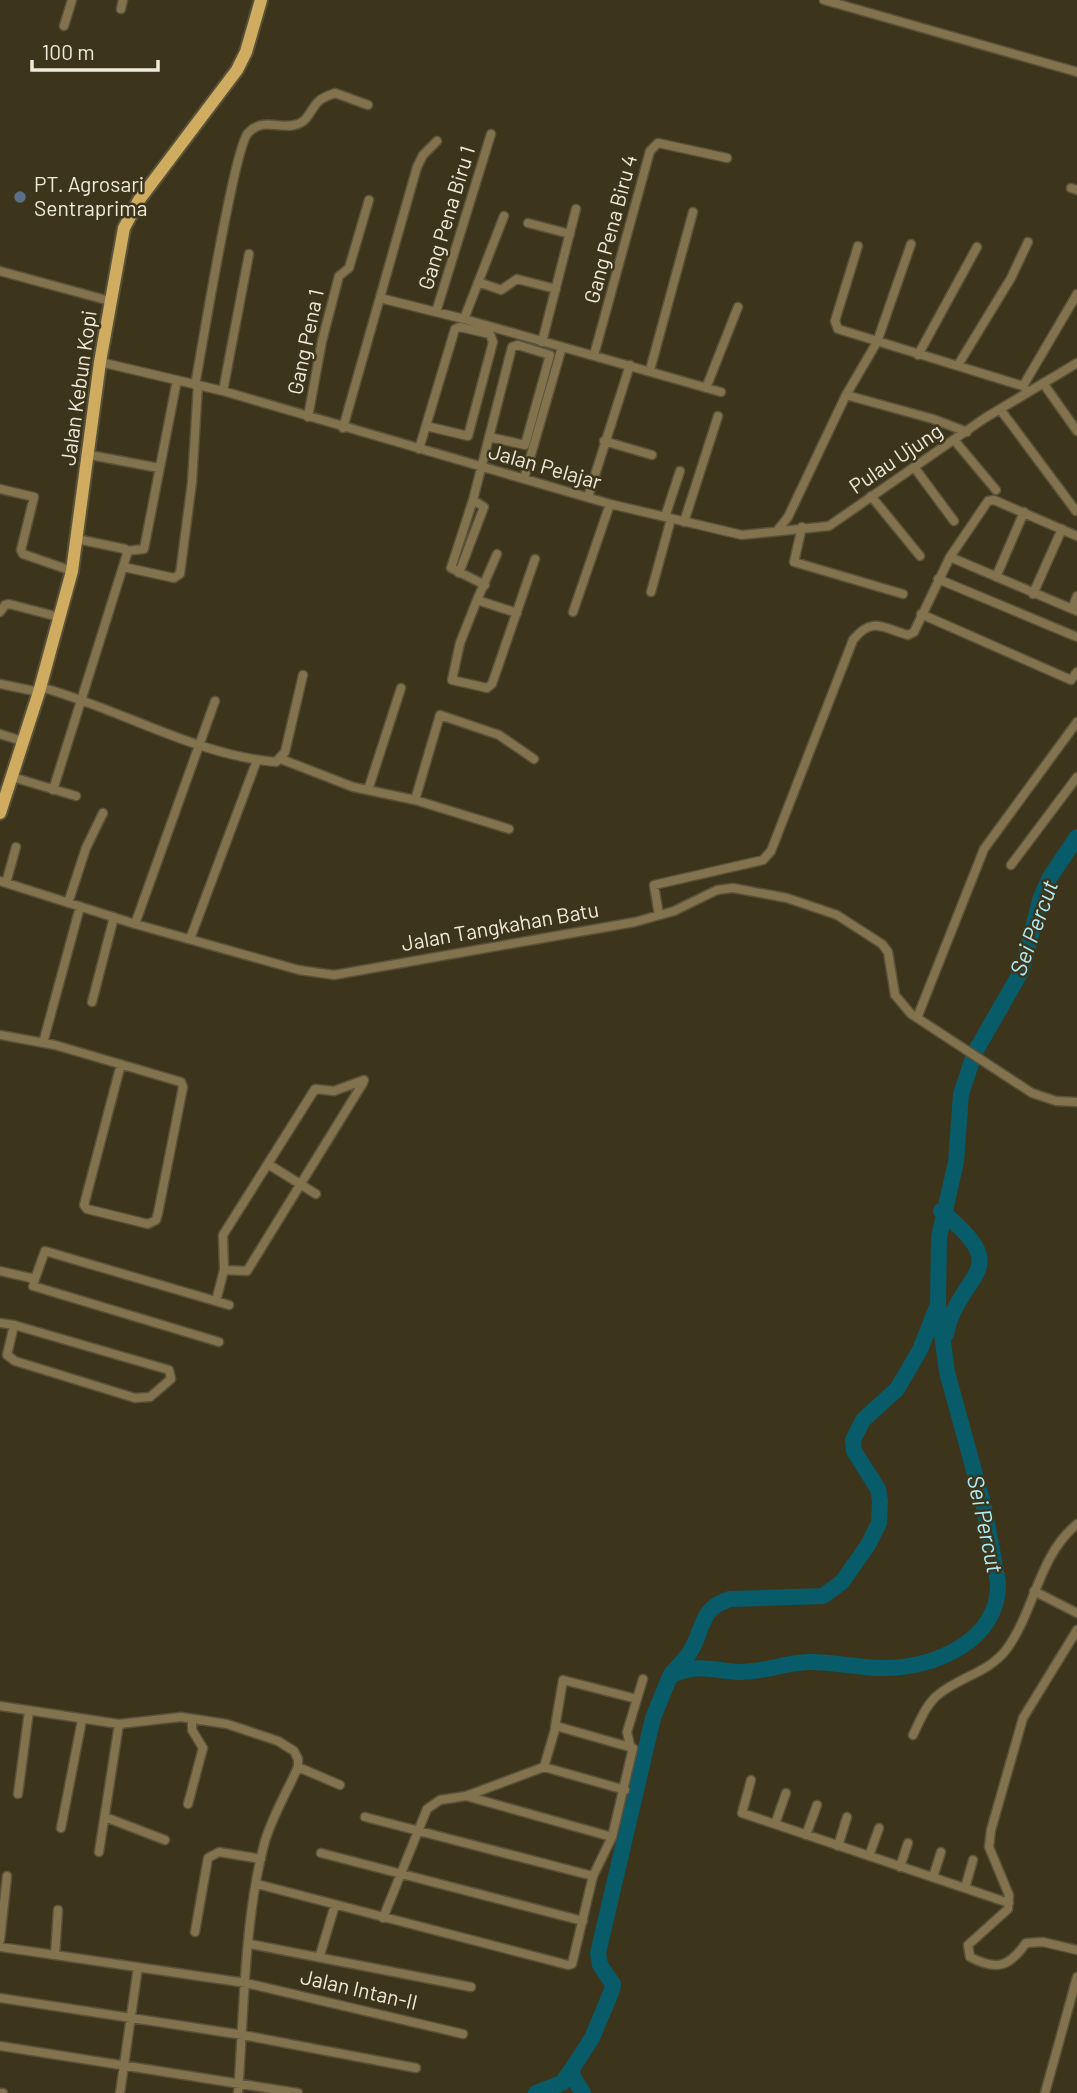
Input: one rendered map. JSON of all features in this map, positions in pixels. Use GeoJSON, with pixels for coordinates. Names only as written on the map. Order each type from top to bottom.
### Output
{"type":"FeatureCollection","features":[{"type":"Feature","properties":{"kind":"main road","name":"Jalan Kebun Kopi"},"geometry":{"type":"LineString","coordinates":[[0,813],[39,690],[72,571],[90,455],[100,362],[110,301],[130,213],[237,70],[246,52],[261,0]]}},
{"type":"Feature","properties":{"kind":"street"},"geometry":{"type":"LineString","coordinates":[[64,26],[72,0]]}},
{"type":"Feature","properties":{"kind":"street"},"geometry":{"type":"LineString","coordinates":[[824,0],[1077,72]]}},
{"type":"Feature","properties":{"kind":"street"},"geometry":{"type":"LineString","coordinates":[[124,567],[174,578],[180,574],[192,482],[197,385],[234,180],[248,133],[261,124],[293,126],[307,119],[319,101],[335,93],[368,105]]}},
{"type":"Feature","properties":{"kind":"street","name":"Gang Pena Biru 1"},"geometry":{"type":"LineString","coordinates":[[436,312],[491,134]]}},
{"type":"Feature","properties":{"kind":"street"},"geometry":{"type":"LineString","coordinates":[[343,428],[419,160],[436,141]]}},
{"type":"Feature","properties":{"kind":"street","name":"Gang Pena Biru 4"},"geometry":{"type":"LineString","coordinates":[[594,355],[650,150],[658,143],[727,158]]}},
{"type":"Feature","properties":{"kind":"street","name":"Gang Pena 1"},"geometry":{"type":"LineString","coordinates":[[308,417],[321,341],[339,276],[348,270],[369,200]]}},
{"type":"Feature","properties":{"kind":"street"},"geometry":{"type":"LineString","coordinates":[[542,342],[576,209]]}},
{"type":"Feature","properties":{"kind":"street"},"geometry":{"type":"LineString","coordinates":[[650,370],[693,212]]}},
{"type":"Feature","properties":{"kind":"street"},"geometry":{"type":"LineString","coordinates":[[464,318],[504,216]]}},
{"type":"Feature","properties":{"kind":"street"},"geometry":{"type":"LineString","coordinates":[[528,223],[570,234]]}},
{"type":"Feature","properties":{"kind":"street"},"geometry":{"type":"LineString","coordinates":[[958,366],[1011,278],[1028,242]]}},
{"type":"Feature","properties":{"kind":"street"},"geometry":{"type":"LineString","coordinates":[[777,531],[788,517],[846,395],[877,342],[911,244]]}},
{"type":"Feature","properties":{"kind":"street"},"geometry":{"type":"LineString","coordinates":[[858,246],[835,326],[1025,389],[1077,294]]}},
{"type":"Feature","properties":{"kind":"street"},"geometry":{"type":"LineString","coordinates":[[918,355],[977,247]]}},
{"type":"Feature","properties":{"kind":"street"},"geometry":{"type":"LineString","coordinates":[[223,391],[249,254]]}},
{"type":"Feature","properties":{"kind":"street"},"geometry":{"type":"LineString","coordinates":[[0,271],[110,301]]}},
{"type":"Feature","properties":{"kind":"street"},"geometry":{"type":"LineString","coordinates":[[478,282],[501,290],[520,279],[555,289]]}},
{"type":"Feature","properties":{"kind":"street"},"geometry":{"type":"LineString","coordinates":[[380,298],[464,318],[542,342],[650,370],[720,393]]}},
{"type":"Feature","properties":{"kind":"street"},"geometry":{"type":"LineString","coordinates":[[706,388],[738,307]]}},
{"type":"Feature","properties":{"kind":"street"},"geometry":{"type":"LineString","coordinates":[[419,449],[455,329],[460,327],[490,334],[493,342],[468,436],[426,426]]}},
{"type":"Feature","properties":{"kind":"street"},"geometry":{"type":"LineString","coordinates":[[485,584],[455,571],[484,507],[473,500],[481,467],[512,347],[517,345],[550,355],[524,445],[489,437]]}},
{"type":"Feature","properties":{"kind":"street"},"geometry":{"type":"LineString","coordinates":[[524,479],[562,347]]}},
{"type":"Feature","properties":{"kind":"street","name":"Jalan Pelajar"},"geometry":{"type":"LineString","coordinates":[[100,362],[223,391],[610,504],[742,535],[777,531]]}},
{"type":"Feature","properties":{"kind":"street","name":"Pulau Ujung"},"geometry":{"type":"LineString","coordinates":[[777,531],[829,526],[955,441],[1025,389],[1043,383],[1077,363]]}},
{"type":"Feature","properties":{"kind":"street"},"geometry":{"type":"LineString","coordinates":[[588,497],[630,365]]}},
{"type":"Feature","properties":{"kind":"street"},"geometry":{"type":"LineString","coordinates":[[77,539],[126,551],[144,549],[177,380]]}},
{"type":"Feature","properties":{"kind":"street"},"geometry":{"type":"LineString","coordinates":[[1043,383],[1077,431]]}},
{"type":"Feature","properties":{"kind":"street"},"geometry":{"type":"LineString","coordinates":[[846,395],[933,419],[967,432]]}},
{"type":"Feature","properties":{"kind":"street"},"geometry":{"type":"LineString","coordinates":[[1000,409],[1076,511]]}},
{"type":"Feature","properties":{"kind":"street"},"geometry":{"type":"LineString","coordinates":[[684,522],[718,416]]}},
{"type":"Feature","properties":{"kind":"street"},"geometry":{"type":"LineString","coordinates":[[604,441],[652,455]]}},
{"type":"Feature","properties":{"kind":"street"},"geometry":{"type":"LineString","coordinates":[[955,441],[996,490]]}},
{"type":"Feature","properties":{"kind":"street"},"geometry":{"type":"LineString","coordinates":[[90,455],[159,468]]}},
{"type":"Feature","properties":{"kind":"street"},"geometry":{"type":"LineString","coordinates":[[914,467],[954,521]]}},
{"type":"Feature","properties":{"kind":"street"},"geometry":{"type":"LineString","coordinates":[[652,592],[680,471]]}},
{"type":"Feature","properties":{"kind":"street"},"geometry":{"type":"LineString","coordinates":[[0,489],[34,497],[21,550],[23,554],[72,571]]}},
{"type":"Feature","properties":{"kind":"street"},"geometry":{"type":"LineString","coordinates":[[872,496],[920,555]]}},
{"type":"Feature","properties":{"kind":"street"},"geometry":{"type":"LineString","coordinates":[[659,915],[654,885],[763,860],[772,851],[853,640],[863,627],[872,624],[908,635],[914,632],[950,557],[988,501],[994,500],[1077,536]]}},
{"type":"Feature","properties":{"kind":"street"},"geometry":{"type":"LineString","coordinates":[[573,612],[610,504]]}},
{"type":"Feature","properties":{"kind":"street"},"geometry":{"type":"LineString","coordinates":[[996,577],[1024,512]]}},
{"type":"Feature","properties":{"kind":"street"},"geometry":{"type":"LineString","coordinates":[[802,527],[794,562],[903,594]]}},
{"type":"Feature","properties":{"kind":"street"},"geometry":{"type":"LineString","coordinates":[[1033,594],[1062,529]]}},
{"type":"Feature","properties":{"kind":"street"},"geometry":{"type":"LineString","coordinates":[[53,790],[124,567],[126,551]]}},
{"type":"Feature","properties":{"kind":"street"},"geometry":{"type":"LineString","coordinates":[[497,554],[460,643],[452,680],[480,687],[492,684],[535,559]]}},
{"type":"Feature","properties":{"kind":"street"},"geometry":{"type":"LineString","coordinates":[[950,557],[1074,610],[1077,596]]}},
{"type":"Feature","properties":{"kind":"street"},"geometry":{"type":"LineString","coordinates":[[938,579],[1077,638]]}},
{"type":"Feature","properties":{"kind":"street"},"geometry":{"type":"LineString","coordinates":[[477,600],[517,613]]}},
{"type":"Feature","properties":{"kind":"street"},"geometry":{"type":"LineString","coordinates":[[0,612],[9,604],[59,617]]}},
{"type":"Feature","properties":{"kind":"street"},"geometry":{"type":"LineString","coordinates":[[921,614],[1071,680],[1077,672]]}},
{"type":"Feature","properties":{"kind":"street"},"geometry":{"type":"LineString","coordinates":[[281,760],[303,675]]}},
{"type":"Feature","properties":{"kind":"street"},"geometry":{"type":"LineString","coordinates":[[0,684],[83,699],[199,746],[257,760],[281,760],[353,787],[369,787],[509,829]]}},
{"type":"Feature","properties":{"kind":"street"},"geometry":{"type":"LineString","coordinates":[[369,787],[401,688]]}},
{"type":"Feature","properties":{"kind":"street"},"geometry":{"type":"LineString","coordinates":[[135,924],[215,701]]}},
{"type":"Feature","properties":{"kind":"street"},"geometry":{"type":"LineString","coordinates":[[415,800],[440,715],[492,731],[534,759]]}},
{"type":"Feature","properties":{"kind":"street"},"geometry":{"type":"LineString","coordinates":[[917,1018],[984,849],[1077,722]]}},
{"type":"Feature","properties":{"kind":"street"},"geometry":{"type":"LineString","coordinates":[[0,734],[22,741]]}},
{"type":"Feature","properties":{"kind":"street"},"geometry":{"type":"LineString","coordinates":[[190,939],[257,760]]}},
{"type":"Feature","properties":{"kind":"street"},"geometry":{"type":"LineString","coordinates":[[12,777],[76,796]]}},
{"type":"Feature","properties":{"kind":"street"},"geometry":{"type":"LineString","coordinates":[[1011,865],[1077,777]]}},
{"type":"Feature","properties":{"kind":"street"},"geometry":{"type":"LineString","coordinates":[[68,903],[86,848],[103,813]]}},
{"type":"Feature","properties":{"kind":"street"},"geometry":{"type":"LineString","coordinates":[[3,882],[16,847]]}},
{"type":"Feature","properties":{"kind":"street","name":"Jalan Tangkahan Batu"},"geometry":{"type":"LineString","coordinates":[[3,882],[135,924],[299,970],[334,975],[659,915],[674,911],[716,890],[733,888],[787,898],[830,912],[882,944],[888,952],[895,995],[917,1018],[1043,1098],[1077,1102]]}},
{"type":"Feature","properties":{"kind":"street"},"geometry":{"type":"LineString","coordinates":[[43,1042],[80,906]]}},
{"type":"Feature","properties":{"kind":"street"},"geometry":{"type":"LineString","coordinates":[[92,1002],[114,917]]}},
{"type":"Feature","properties":{"kind":"street"},"geometry":{"type":"LineString","coordinates":[[0,1035],[43,1042],[121,1064],[181,1082],[183,1087],[158,1213],[154,1222],[148,1224],[87,1209],[84,1205],[121,1064]]}},
{"type":"Feature","properties":{"kind":"street"},"geometry":{"type":"LineString","coordinates":[[216,1301],[224,1270],[223,1235],[315,1089],[334,1091],[364,1080],[247,1271],[224,1270]]}},
{"type":"Feature","properties":{"kind":"street"},"geometry":{"type":"LineString","coordinates":[[268,1164],[316,1194]]}},
{"type":"Feature","properties":{"kind":"street"},"geometry":{"type":"LineString","coordinates":[[219,1342],[33,1286],[45,1251],[229,1305]]}},
{"type":"Feature","properties":{"kind":"street"},"geometry":{"type":"LineString","coordinates":[[0,1271],[35,1279]]}},
{"type":"Feature","properties":{"kind":"street"},"geometry":{"type":"LineString","coordinates":[[0,1323],[14,1325],[169,1370],[171,1379],[150,1397],[135,1398],[15,1362],[7,1355],[14,1325]]}},
{"type":"Feature","properties":{"kind":"street"},"geometry":{"type":"LineString","coordinates":[[913,1735],[929,1704],[940,1694],[993,1664],[1004,1653],[1017,1635],[1034,1591],[1058,1544],[1077,1524]]}},
{"type":"Feature","properties":{"kind":"street"},"geometry":{"type":"LineString","coordinates":[[1034,1591],[1077,1613]]}},
{"type":"Feature","properties":{"kind":"street"},"geometry":{"type":"LineString","coordinates":[[1077,1630],[1023,1718],[991,1830],[989,1847],[1009,1895],[1009,1903],[1003,1915],[968,1945],[970,1956],[983,1963],[1005,1965],[1016,1957],[1027,1943],[1044,1941],[1077,1950]]}},
{"type":"Feature","properties":{"kind":"street"},"geometry":{"type":"LineString","coordinates":[[257,1884],[568,1965],[575,1961],[593,1875],[612,1837],[625,1790],[634,1752],[627,1732],[643,1679]]}},
{"type":"Feature","properties":{"kind":"street"},"geometry":{"type":"LineString","coordinates":[[544,1767],[555,1727],[563,1680],[637,1699]]}},
{"type":"Feature","properties":{"kind":"street"},"geometry":{"type":"LineString","coordinates":[[0,1706],[119,1724],[181,1717],[227,1724],[278,1741],[294,1751],[298,1767],[271,1824],[261,1858],[246,1983],[239,2088]]}},
{"type":"Feature","properties":{"kind":"street"},"geometry":{"type":"LineString","coordinates":[[18,1794],[29,1711]]}},
{"type":"Feature","properties":{"kind":"street"},"geometry":{"type":"LineString","coordinates":[[188,1804],[203,1748],[192,1730],[192,1719]]}},
{"type":"Feature","properties":{"kind":"street"},"geometry":{"type":"LineString","coordinates":[[61,1828],[82,1720]]}},
{"type":"Feature","properties":{"kind":"street"},"geometry":{"type":"LineString","coordinates":[[99,1852],[119,1724]]}},
{"type":"Feature","properties":{"kind":"street"},"geometry":{"type":"LineString","coordinates":[[555,1727],[630,1745]]}},
{"type":"Feature","properties":{"kind":"street"},"geometry":{"type":"LineString","coordinates":[[298,1767],[340,1785]]}},
{"type":"Feature","properties":{"kind":"street"},"geometry":{"type":"LineString","coordinates":[[383,1918],[427,1809],[440,1800],[466,1796],[544,1767],[625,1790]]}},
{"type":"Feature","properties":{"kind":"street"},"geometry":{"type":"LineString","coordinates":[[751,1780],[742,1813],[1009,1903]]}},
{"type":"Feature","properties":{"kind":"street"},"geometry":{"type":"LineString","coordinates":[[775,1824],[786,1793]]}},
{"type":"Feature","properties":{"kind":"street"},"geometry":{"type":"LineString","coordinates":[[466,1796],[612,1837]]}},
{"type":"Feature","properties":{"kind":"street"},"geometry":{"type":"LineString","coordinates":[[806,1835],[817,1804]]}},
{"type":"Feature","properties":{"kind":"street"},"geometry":{"type":"LineString","coordinates":[[105,1817],[164,1840]]}},
{"type":"Feature","properties":{"kind":"street"},"geometry":{"type":"LineString","coordinates":[[365,1817],[593,1875]]}},
{"type":"Feature","properties":{"kind":"street"},"geometry":{"type":"LineString","coordinates":[[838,1846],[847,1817]]}},
{"type":"Feature","properties":{"kind":"street"},"geometry":{"type":"LineString","coordinates":[[869,1856],[879,1828]]}},
{"type":"Feature","properties":{"kind":"street"},"geometry":{"type":"LineString","coordinates":[[900,1867],[908,1843]]}},
{"type":"Feature","properties":{"kind":"street"},"geometry":{"type":"LineString","coordinates":[[195,1932],[208,1858],[219,1852],[261,1858]]}},
{"type":"Feature","properties":{"kind":"street"},"geometry":{"type":"LineString","coordinates":[[933,1877],[941,1852]]}},
{"type":"Feature","properties":{"kind":"street"},"geometry":{"type":"LineString","coordinates":[[321,1853],[583,1921]]}},
{"type":"Feature","properties":{"kind":"street"},"geometry":{"type":"LineString","coordinates":[[965,1888],[973,1860]]}},
{"type":"Feature","properties":{"kind":"street"},"geometry":{"type":"LineString","coordinates":[[0,1940],[8,1876]]}},
{"type":"Feature","properties":{"kind":"street"},"geometry":{"type":"LineString","coordinates":[[320,1955],[335,1905]]}},
{"type":"Feature","properties":{"kind":"street"},"geometry":{"type":"LineString","coordinates":[[55,1955],[58,1910]]}},
{"type":"Feature","properties":{"kind":"street"},"geometry":{"type":"LineString","coordinates":[[250,1944],[320,1955],[471,1987]]}},
{"type":"Feature","properties":{"kind":"street","name":"Jalan Intan-II"},"geometry":{"type":"LineString","coordinates":[[0,1947],[246,1983],[463,2034]]}},
{"type":"Feature","properties":{"kind":"street"},"geometry":{"type":"LineString","coordinates":[[120,2093],[138,1967]]}},
{"type":"Feature","properties":{"kind":"street"},"geometry":{"type":"LineString","coordinates":[[1045,2093],[1077,1978]]}},
{"type":"Feature","properties":{"kind":"street"},"geometry":{"type":"LineString","coordinates":[[0,1998],[243,2035],[416,2068]]}},
{"type":"Feature","properties":{"kind":"street"},"geometry":{"type":"LineString","coordinates":[[0,2046],[124,2065],[239,2088],[298,2093]]}},
{"type":"Feature","properties":{"kind":"waterway","name":"Sei Percut"},"geometry":{"type":"LineString","coordinates":[[583,2093],[573,2077],[572,2069],[592,2038],[612,1990],[613,1984],[600,1965],[598,1953],[653,1718],[670,1676],[696,1668],[747,1672],[807,1662],[882,1668],[922,1663],[942,1657],[976,1635],[988,1620],[996,1603],[998,1582],[984,1507],[947,1372],[938,1304],[939,1237],[956,1162],[961,1094],[975,1052],[1022,970],[1041,897],[1050,877],[1077,837]]}},
{"type":"Feature","properties":{"kind":"waterway"},"geometry":{"type":"LineString","coordinates":[[941,1211],[964,1231],[976,1247],[980,1260],[977,1271],[953,1313],[946,1334]]}},
{"type":"Feature","properties":{"kind":"waterway","name":"Sei Percut"},"geometry":{"type":"LineString","coordinates":[[671,1674],[695,1644],[707,1614],[720,1603],[730,1599],[823,1596],[842,1582],[868,1545],[879,1523],[878,1489],[854,1451],[853,1440],[863,1420],[897,1389],[920,1350],[937,1307]]}},
{"type":"Feature","properties":{"kind":"waterway"},"geometry":{"type":"LineString","coordinates":[[536,2093],[562,2083],[572,2069]]}},
{"type":"Feature","properties":{"kind":"place","name":"PT. Agrosari Sentraprima"},"geometry":{"type":"Point","coordinates":[20,197]}}]}
